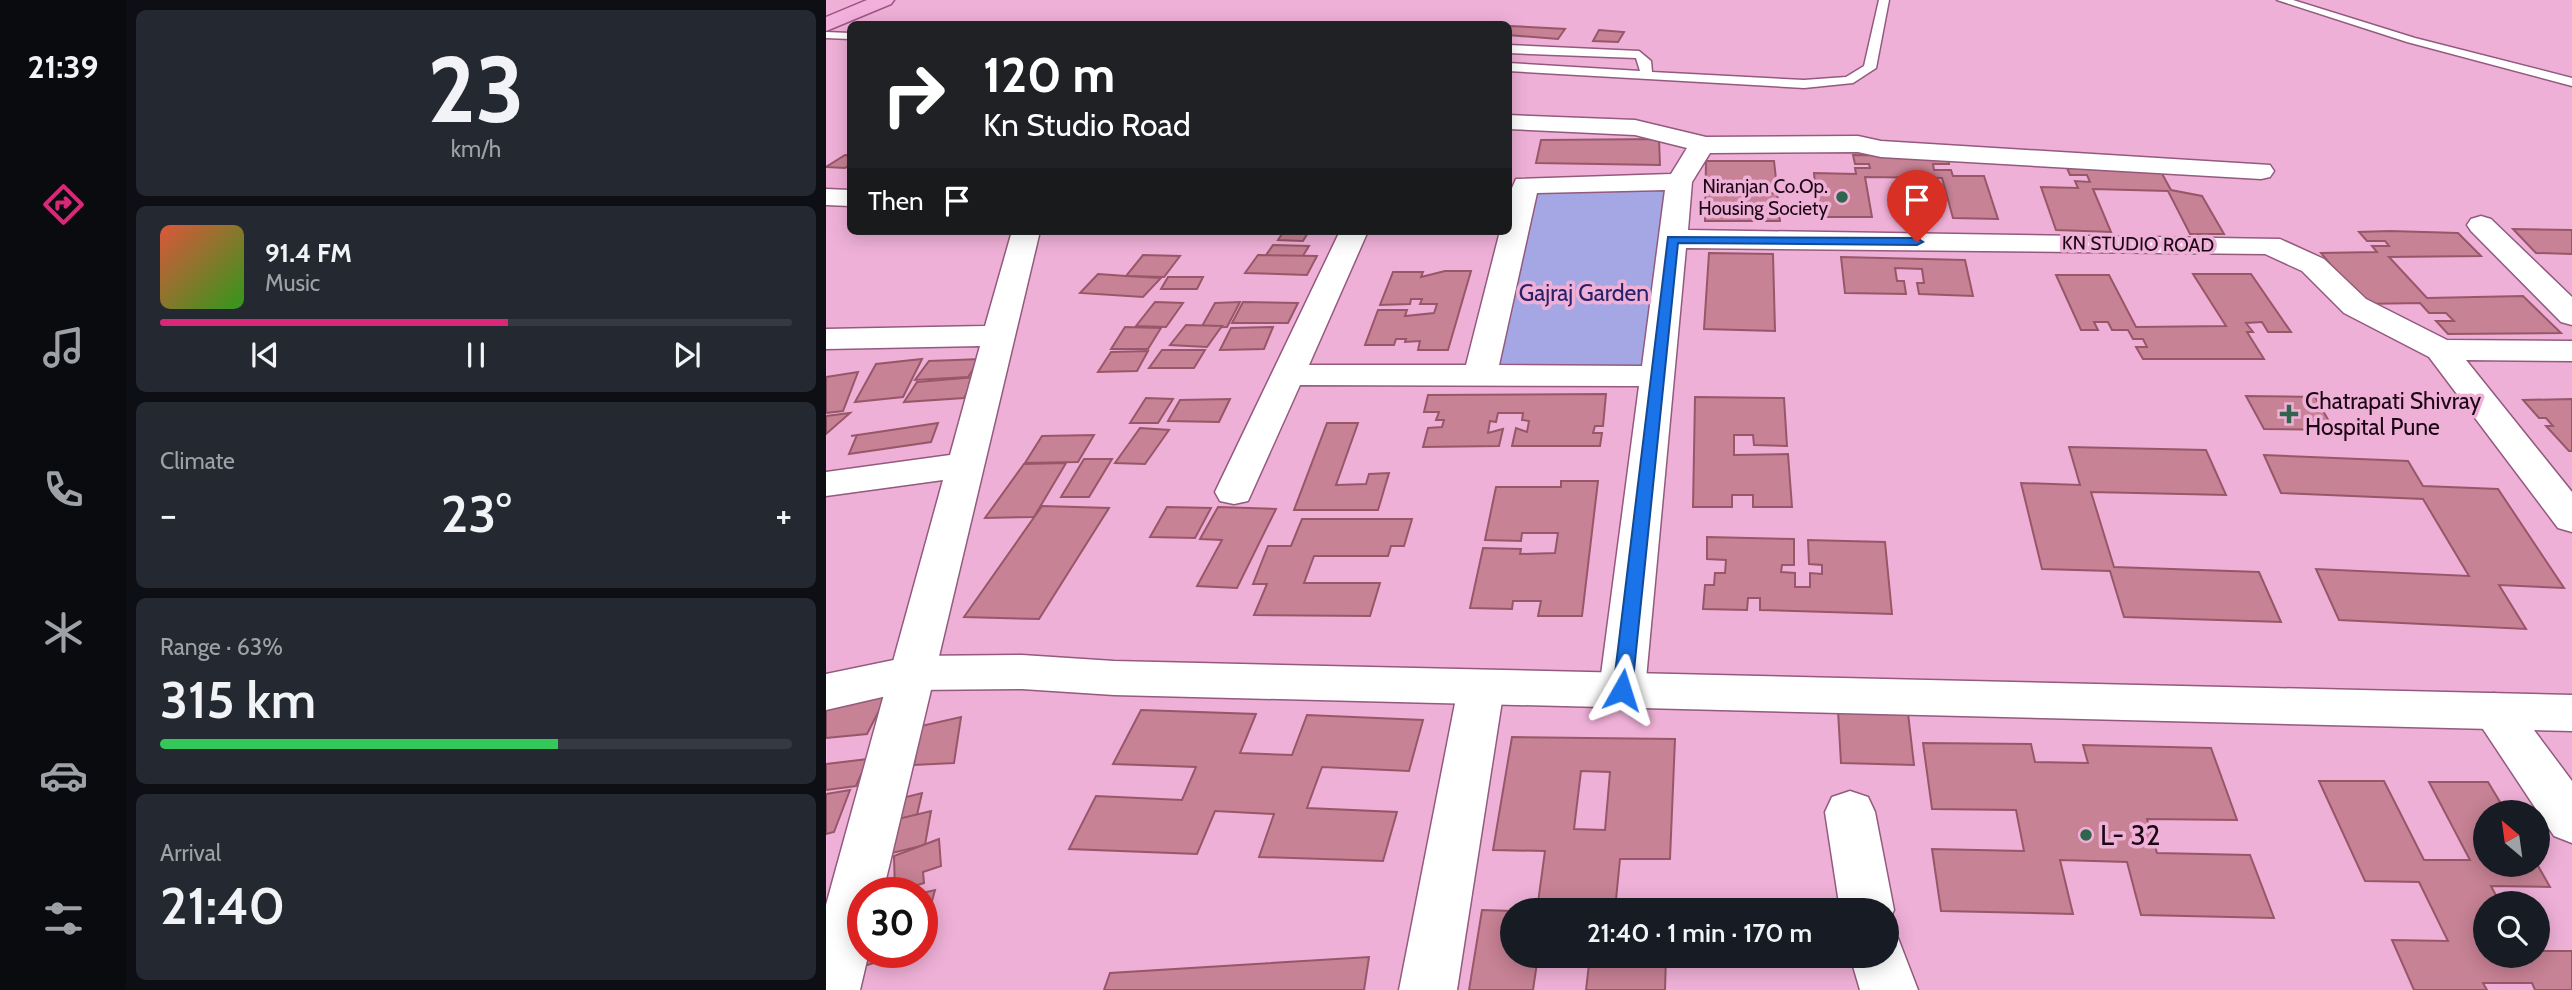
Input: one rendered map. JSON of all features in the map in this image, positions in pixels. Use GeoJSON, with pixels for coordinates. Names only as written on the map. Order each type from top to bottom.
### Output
{"type":"FeatureCollection","features":[{"type":"Feature","properties":{"kind":"main road"},"geometry":{"type":"LineString","coordinates":[[826,25],[884,0]]}},
{"type":"Feature","properties":{"kind":"street"},"geometry":{"type":"LineString","coordinates":[[1512,122],[1623,128],[1685,135],[1702,145],[1858,144],[1881,149],[2261,171]]}},
{"type":"Feature","properties":{"kind":"street"},"geometry":{"type":"LineString","coordinates":[[1622,690],[1679,182],[1702,145]]}},
{"type":"Feature","properties":{"kind":"street"},"geometry":{"type":"LineString","coordinates":[[1480,376],[1525,185],[1679,182]]}},
{"type":"Feature","properties":{"kind":"street"},"geometry":{"type":"LineString","coordinates":[[826,197],[847,198]]}},
{"type":"Feature","properties":{"kind":"street"},"geometry":{"type":"LineString","coordinates":[[2481,225],[2572,315]]}},
{"type":"Feature","properties":{"kind":"street"},"geometry":{"type":"LineString","coordinates":[[831,990],[1025,235]]}},
{"type":"Feature","properties":{"kind":"street"},"geometry":{"type":"LineString","coordinates":[[1234,492],[1352,235]]}},
{"type":"Feature","properties":{"kind":"street","name":"KN STUDIO ROAD"},"geometry":{"type":"LineString","coordinates":[[1672,239],[2270,245],[2313,265],[2355,306],[2441,350],[2572,351]]}},
{"type":"Feature","properties":{"kind":"street"},"geometry":{"type":"LineString","coordinates":[[826,339],[999,336]]}},
{"type":"Feature","properties":{"kind":"street"},"geometry":{"type":"LineString","coordinates":[[2441,350],[2572,519]]}},
{"type":"Feature","properties":{"kind":"street"},"geometry":{"type":"LineString","coordinates":[[1289,375],[1657,376]]}},
{"type":"Feature","properties":{"kind":"street"},"geometry":{"type":"LineString","coordinates":[[826,484],[966,465]]}},
{"type":"Feature","properties":{"kind":"street"},"geometry":{"type":"LineString","coordinates":[[826,692],[913,673],[1022,672],[1114,678],[1481,688],[2572,713]]}},
{"type":"Feature","properties":{"kind":"street"},"geometry":{"type":"LineString","coordinates":[[1428,990],[1481,688]]}},
{"type":"Feature","properties":{"kind":"street"},"geometry":{"type":"LineString","coordinates":[[2494,711],[2572,821]]}},
{"type":"Feature","properties":{"kind":"street"},"geometry":{"type":"LineString","coordinates":[[1850,812],[1865,898]]}},
{"type":"Feature","properties":{"kind":"street"},"geometry":{"type":"LineString","coordinates":[[1882,968],[1889,990]]}},
{"type":"Feature","properties":{"kind":"lane"},"geometry":{"type":"LineString","coordinates":[[1512,67],[1804,84],[1849,80],[1870,68],[1884,0]]}},
{"type":"Feature","properties":{"kind":"lane"},"geometry":{"type":"LineString","coordinates":[[2282,0],[2411,40],[2572,82]]}},
{"type":"Feature","properties":{"kind":"lane"},"geometry":{"type":"LineString","coordinates":[[826,35],[847,36]]}},
{"type":"Feature","properties":{"kind":"lane"},"geometry":{"type":"LineString","coordinates":[[1512,49],[1639,55],[1645,61],[1646,75]]}},
{"type":"Feature","properties":{"kind":"green space","name":"Gajraj Garden"},"geometry":{"type":"Polygon","coordinates":[[[1679,182],[1657,376],[1480,376],[1525,185],[1679,182]]]}},
{"type":"Feature","properties":{"kind":"building"},"geometry":{"type":"Polygon","coordinates":[[[1512,26],[1565,29],[1558,39],[1512,35],[1512,26]]]}},
{"type":"Feature","properties":{"kind":"building"},"geometry":{"type":"Polygon","coordinates":[[[1599,30],[1624,32],[1618,42],[1593,41],[1599,30]]]}},
{"type":"Feature","properties":{"kind":"building"},"geometry":{"type":"Polygon","coordinates":[[[1659,139],[1660,165],[1536,163],[1541,140],[1659,139]]]}},
{"type":"Feature","properties":{"kind":"building"},"geometry":{"type":"Polygon","coordinates":[[[845,155],[847,155],[845,168],[826,167],[845,155]]]}},
{"type":"Feature","properties":{"kind":"building","name":"Niranjan Co.Op. Housing Society"},"geometry":{"type":"Polygon","coordinates":[[[1853,155],[1947,156],[1949,164],[1933,164],[1934,170],[1951,170],[1953,176],[1984,176],[1998,219],[1953,218],[1942,178],[1865,177],[1872,217],[1818,217],[1814,173],[1856,174],[1855,168],[1870,168],[1869,164],[1855,164],[1853,155]]]}},
{"type":"Feature","properties":{"kind":"building"},"geometry":{"type":"Polygon","coordinates":[[[1706,161],[1774,161],[1777,188],[1732,184],[1732,194],[1777,193],[1780,221],[1705,221],[1706,161]]]}},
{"type":"Feature","properties":{"kind":"building"},"geometry":{"type":"Polygon","coordinates":[[[2067,168],[2160,170],[2171,190],[2202,196],[2224,234],[2190,234],[2168,191],[2093,189],[2111,232],[2056,230],[2041,187],[2078,188],[2075,181],[2090,182],[2087,175],[2070,175],[2067,168]]]}},
{"type":"Feature","properties":{"kind":"building"},"geometry":{"type":"Polygon","coordinates":[[[2513,229],[2572,230],[2572,254],[2536,253],[2513,229]]]}},
{"type":"Feature","properties":{"kind":"building"},"geometry":{"type":"Polygon","coordinates":[[[2359,232],[2458,233],[2481,256],[2389,257],[2427,298],[2523,296],[2561,333],[2448,334],[2436,321],[2454,321],[2446,313],[2429,313],[2420,303],[2363,304],[2321,253],[2377,252],[2372,246],[2389,246],[2385,241],[2367,241],[2359,232]]]}},
{"type":"Feature","properties":{"kind":"building"},"geometry":{"type":"Polygon","coordinates":[[[1281,235],[1307,235],[1303,241],[1278,240],[1281,235]]]}},
{"type":"Feature","properties":{"kind":"building"},"geometry":{"type":"Polygon","coordinates":[[[1273,245],[1309,246],[1301,259],[1264,258],[1273,245]]]}},
{"type":"Feature","properties":{"kind":"building"},"geometry":{"type":"Polygon","coordinates":[[[1709,253],[1773,254],[1775,331],[1704,329],[1709,253]]]}},
{"type":"Feature","properties":{"kind":"building"},"geometry":{"type":"Polygon","coordinates":[[[1143,255],[1180,256],[1164,277],[1126,276],[1143,255]]]}},
{"type":"Feature","properties":{"kind":"building"},"geometry":{"type":"Polygon","coordinates":[[[1258,255],[1317,256],[1307,275],[1245,273],[1258,255]]]}},
{"type":"Feature","properties":{"kind":"building"},"geometry":{"type":"Polygon","coordinates":[[[1841,257],[1965,260],[1973,296],[1919,294],[1917,283],[1924,283],[1922,269],[1895,268],[1897,281],[1904,281],[1906,294],[1845,293],[1841,257]]]}},
{"type":"Feature","properties":{"kind":"building"},"geometry":{"type":"Polygon","coordinates":[[[1445,271],[1471,271],[1448,350],[1418,350],[1420,341],[1405,342],[1406,339],[1396,339],[1394,345],[1365,345],[1378,310],[1407,310],[1405,316],[1434,313],[1437,304],[1420,304],[1422,299],[1411,299],[1410,304],[1380,305],[1393,272],[1423,272],[1421,277],[1445,271]]]}},
{"type":"Feature","properties":{"kind":"building"},"geometry":{"type":"Polygon","coordinates":[[[1098,274],[1161,278],[1143,297],[1080,293],[1098,274]]]}},
{"type":"Feature","properties":{"kind":"building"},"geometry":{"type":"Polygon","coordinates":[[[2193,274],[2251,274],[2291,332],[2268,332],[2262,322],[2246,323],[2253,332],[2247,332],[2264,359],[2143,359],[2136,347],[2147,347],[2143,339],[2133,339],[2128,330],[2112,330],[2108,322],[2094,322],[2098,330],[2081,330],[2056,275],[2109,275],[2136,327],[2226,326],[2193,274]]]}},
{"type":"Feature","properties":{"kind":"building"},"geometry":{"type":"Polygon","coordinates":[[[1168,277],[1203,277],[1197,289],[1161,289],[1168,277]]]}},
{"type":"Feature","properties":{"kind":"building"},"geometry":{"type":"Polygon","coordinates":[[[1155,302],[1183,303],[1166,327],[1136,326],[1155,302]]]}},
{"type":"Feature","properties":{"kind":"building"},"geometry":{"type":"Polygon","coordinates":[[[1240,302],[1227,327],[1201,328],[1215,303],[1240,302]]]}},
{"type":"Feature","properties":{"kind":"building"},"geometry":{"type":"Polygon","coordinates":[[[1243,302],[1298,303],[1288,323],[1232,323],[1243,302]]]}},
{"type":"Feature","properties":{"kind":"building"},"geometry":{"type":"Polygon","coordinates":[[[1186,325],[1222,326],[1207,347],[1170,345],[1186,325]]]}},
{"type":"Feature","properties":{"kind":"building"},"geometry":{"type":"Polygon","coordinates":[[[1125,327],[1161,328],[1148,349],[1111,349],[1125,327]]]}},
{"type":"Feature","properties":{"kind":"building"},"geometry":{"type":"Polygon","coordinates":[[[1273,327],[1264,349],[1220,350],[1231,328],[1273,327]]]}},
{"type":"Feature","properties":{"kind":"building"},"geometry":{"type":"Polygon","coordinates":[[[1162,350],[1205,350],[1194,368],[1149,368],[1162,350]]]}},
{"type":"Feature","properties":{"kind":"building"},"geometry":{"type":"Polygon","coordinates":[[[1148,351],[1137,371],[1098,372],[1111,352],[1148,351]]]}},
{"type":"Feature","properties":{"kind":"building"},"geometry":{"type":"Polygon","coordinates":[[[922,359],[903,397],[855,402],[876,364],[922,359]]]}},
{"type":"Feature","properties":{"kind":"building"},"geometry":{"type":"Polygon","coordinates":[[[980,359],[968,377],[915,380],[929,361],[980,359]]]}},
{"type":"Feature","properties":{"kind":"building"},"geometry":{"type":"Polygon","coordinates":[[[858,372],[843,411],[826,413],[826,377],[858,372]]]}},
{"type":"Feature","properties":{"kind":"building"},"geometry":{"type":"Polygon","coordinates":[[[976,377],[964,398],[904,402],[917,382],[976,377]]]}},
{"type":"Feature","properties":{"kind":"building"},"geometry":{"type":"Polygon","coordinates":[[[1606,394],[1603,426],[1595,426],[1593,433],[1602,433],[1600,446],[1512,446],[1516,428],[1527,432],[1529,421],[1522,420],[1523,413],[1498,413],[1496,422],[1490,421],[1488,433],[1503,429],[1499,446],[1423,447],[1428,428],[1442,427],[1444,420],[1436,420],[1439,412],[1424,412],[1428,395],[1606,394]]]}},
{"type":"Feature","properties":{"kind":"building"},"geometry":{"type":"Polygon","coordinates":[[[2246,396],[2315,397],[2334,430],[2264,429],[2246,396]]]}},
{"type":"Feature","properties":{"kind":"building"},"geometry":{"type":"Polygon","coordinates":[[[1695,397],[1784,398],[1787,446],[1754,445],[1753,435],[1734,435],[1734,455],[1788,454],[1792,507],[1753,507],[1753,495],[1732,495],[1732,507],[1693,507],[1695,397]]]}},
{"type":"Feature","properties":{"kind":"building"},"geometry":{"type":"Polygon","coordinates":[[[1146,398],[1173,399],[1158,423],[1130,423],[1146,398]]]}},
{"type":"Feature","properties":{"kind":"building"},"geometry":{"type":"Polygon","coordinates":[[[1230,399],[1219,422],[1168,421],[1180,400],[1230,399]]]}},
{"type":"Feature","properties":{"kind":"building"},"geometry":{"type":"Polygon","coordinates":[[[2572,399],[2572,451],[2569,451],[2546,426],[2553,426],[2546,418],[2539,418],[2523,400],[2572,399]]]}},
{"type":"Feature","properties":{"kind":"building"},"geometry":{"type":"Polygon","coordinates":[[[850,413],[826,434],[826,416],[850,413]]]}},
{"type":"Feature","properties":{"kind":"building"},"geometry":{"type":"Polygon","coordinates":[[[938,423],[931,442],[849,454],[857,435],[938,423]]]}},
{"type":"Feature","properties":{"kind":"building"},"geometry":{"type":"Polygon","coordinates":[[[1327,423],[1358,423],[1336,485],[1366,484],[1369,474],[1389,473],[1378,510],[1294,510],[1327,423]]]}},
{"type":"Feature","properties":{"kind":"building"},"geometry":{"type":"Polygon","coordinates":[[[1140,428],[1169,430],[1145,464],[1115,463],[1140,428]]]}},
{"type":"Feature","properties":{"kind":"building"},"geometry":{"type":"Polygon","coordinates":[[[1094,435],[1078,462],[1025,463],[1042,436],[1094,435]]]}},
{"type":"Feature","properties":{"kind":"building"},"geometry":{"type":"Polygon","coordinates":[[[2069,447],[2206,450],[2226,495],[2091,492],[2114,567],[2259,572],[2281,622],[2124,617],[2110,571],[2042,569],[2021,483],[2080,485],[2069,447]]]}},
{"type":"Feature","properties":{"kind":"building"},"geometry":{"type":"Polygon","coordinates":[[[2264,455],[2408,461],[2423,486],[2498,489],[2564,588],[2499,585],[2526,629],[2339,620],[2316,569],[2469,576],[2423,499],[2281,493],[2264,455]]]}},
{"type":"Feature","properties":{"kind":"building"},"geometry":{"type":"Polygon","coordinates":[[[1084,459],[1112,459],[1089,497],[1061,497],[1084,459]]]}},
{"type":"Feature","properties":{"kind":"building"},"geometry":{"type":"Polygon","coordinates":[[[1066,463],[1034,517],[985,518],[1024,464],[1066,463]]]}},
{"type":"Feature","properties":{"kind":"building"},"geometry":{"type":"Polygon","coordinates":[[[1561,481],[1598,481],[1582,616],[1538,616],[1541,601],[1513,601],[1512,609],[1470,608],[1483,548],[1521,549],[1520,554],[1555,553],[1558,533],[1522,533],[1521,541],[1485,540],[1496,487],[1561,487],[1561,481]]]}},
{"type":"Feature","properties":{"kind":"building"},"geometry":{"type":"Polygon","coordinates":[[[1042,506],[1109,508],[1039,619],[964,617],[1042,506]]]}},
{"type":"Feature","properties":{"kind":"building"},"geometry":{"type":"Polygon","coordinates":[[[1167,507],[1211,508],[1195,538],[1150,537],[1167,507]]]}},
{"type":"Feature","properties":{"kind":"building"},"geometry":{"type":"Polygon","coordinates":[[[1218,507],[1276,509],[1237,588],[1197,586],[1222,540],[1200,539],[1218,507]]]}},
{"type":"Feature","properties":{"kind":"building"},"geometry":{"type":"Polygon","coordinates":[[[1302,519],[1412,519],[1404,546],[1391,546],[1388,556],[1314,556],[1304,583],[1380,583],[1370,616],[1254,615],[1267,584],[1253,584],[1268,546],[1291,546],[1302,519]]]}},
{"type":"Feature","properties":{"kind":"building"},"geometry":{"type":"Polygon","coordinates":[[[1707,537],[1794,539],[1794,565],[1782,565],[1781,572],[1795,573],[1795,587],[1810,587],[1810,573],[1822,574],[1822,565],[1809,564],[1808,540],[1885,542],[1892,614],[1760,610],[1760,598],[1748,598],[1747,610],[1703,609],[1705,585],[1714,585],[1715,573],[1725,573],[1726,560],[1707,559],[1707,537]]]}},
{"type":"Feature","properties":{"kind":"building"},"geometry":{"type":"Polygon","coordinates":[[[886,697],[867,734],[826,738],[826,703],[886,697]]]}},
{"type":"Feature","properties":{"kind":"building"},"geometry":{"type":"Polygon","coordinates":[[[1141,710],[1256,714],[1240,753],[1292,755],[1307,715],[1423,720],[1409,771],[1322,767],[1307,808],[1397,812],[1383,861],[1259,857],[1274,814],[1215,811],[1197,854],[1069,849],[1096,796],[1182,800],[1196,767],[1113,764],[1141,710]]]}},
{"type":"Feature","properties":{"kind":"building"},"geometry":{"type":"Polygon","coordinates":[[[1838,711],[1908,713],[1914,765],[1841,763],[1838,711]]]}},
{"type":"Feature","properties":{"kind":"building"},"geometry":{"type":"Polygon","coordinates":[[[961,717],[954,763],[914,765],[921,726],[961,717]]]}},
{"type":"Feature","properties":{"kind":"building"},"geometry":{"type":"Polygon","coordinates":[[[1512,737],[1675,739],[1670,859],[1620,859],[1616,898],[1539,898],[1545,851],[1493,850],[1512,737]],[[1581,771],[1574,829],[1605,830],[1610,772],[1581,771]]]}},
{"type":"Feature","properties":{"kind":"building","name":"L- 32"},"geometry":{"type":"Polygon","coordinates":[[[1923,743],[2031,744],[2035,762],[2088,763],[2083,745],[2211,748],[2237,820],[2147,819],[2157,853],[2250,855],[2274,918],[2141,915],[2127,862],[2060,860],[2073,914],[1941,911],[1932,849],[2024,851],[2016,810],[1932,809],[1923,743]]]}},
{"type":"Feature","properties":{"kind":"building"},"geometry":{"type":"Polygon","coordinates":[[[868,759],[856,786],[826,790],[826,764],[868,759]]]}},
{"type":"Feature","properties":{"kind":"building"},"geometry":{"type":"Polygon","coordinates":[[[2319,781],[2384,781],[2424,860],[2470,860],[2429,782],[2488,782],[2499,800],[2473,800],[2473,877],[2544,877],[2550,887],[2491,886],[2494,891],[2473,891],[2473,968],[2550,968],[2550,951],[2572,951],[2572,990],[2535,990],[2532,983],[2483,983],[2487,990],[2414,990],[2392,940],[2448,941],[2419,882],[2365,881],[2319,781]]]}},
{"type":"Feature","properties":{"kind":"building"},"geometry":{"type":"Polygon","coordinates":[[[850,790],[834,832],[826,834],[826,794],[850,790]]]}},
{"type":"Feature","properties":{"kind":"building"},"geometry":{"type":"Polygon","coordinates":[[[922,793],[917,815],[890,821],[890,801],[922,793]]]}},
{"type":"Feature","properties":{"kind":"building"},"geometry":{"type":"Polygon","coordinates":[[[931,811],[925,845],[884,855],[890,821],[931,811]]]}},
{"type":"Feature","properties":{"kind":"building"},"geometry":{"type":"Polygon","coordinates":[[[939,839],[941,866],[923,872],[923,877],[895,877],[894,856],[939,839]]]}},
{"type":"Feature","properties":{"kind":"building"},"geometry":{"type":"Polygon","coordinates":[[[1482,910],[1500,911],[1500,968],[1536,968],[1533,990],[1469,990],[1482,910]]]}},
{"type":"Feature","properties":{"kind":"building"},"geometry":{"type":"Polygon","coordinates":[[[1369,957],[1364,990],[1104,990],[1110,973],[1369,957]]]}},
{"type":"Feature","properties":{"kind":"building"},"geometry":{"type":"Polygon","coordinates":[[[1589,968],[1666,968],[1665,990],[1586,990],[1589,968]]]}},
{"type":"Feature","properties":{"kind":"place","name":"Niranjan Co.Op. Housing Society"},"geometry":{"type":"Point","coordinates":[1842,197]}},
{"type":"Feature","properties":{"kind":"place","name":"Chatrapati Shivray Hospital Pune"},"geometry":{"type":"Point","coordinates":[2289,414]}},
{"type":"Feature","properties":{"kind":"place","name":"L- 32"},"geometry":{"type":"Point","coordinates":[2086,835]}},
{"type":"Feature","properties":{"kind":"route"},"geometry":{"type":"LineString","coordinates":[[1622,690],[1672,239],[1917,242]]}}]}
